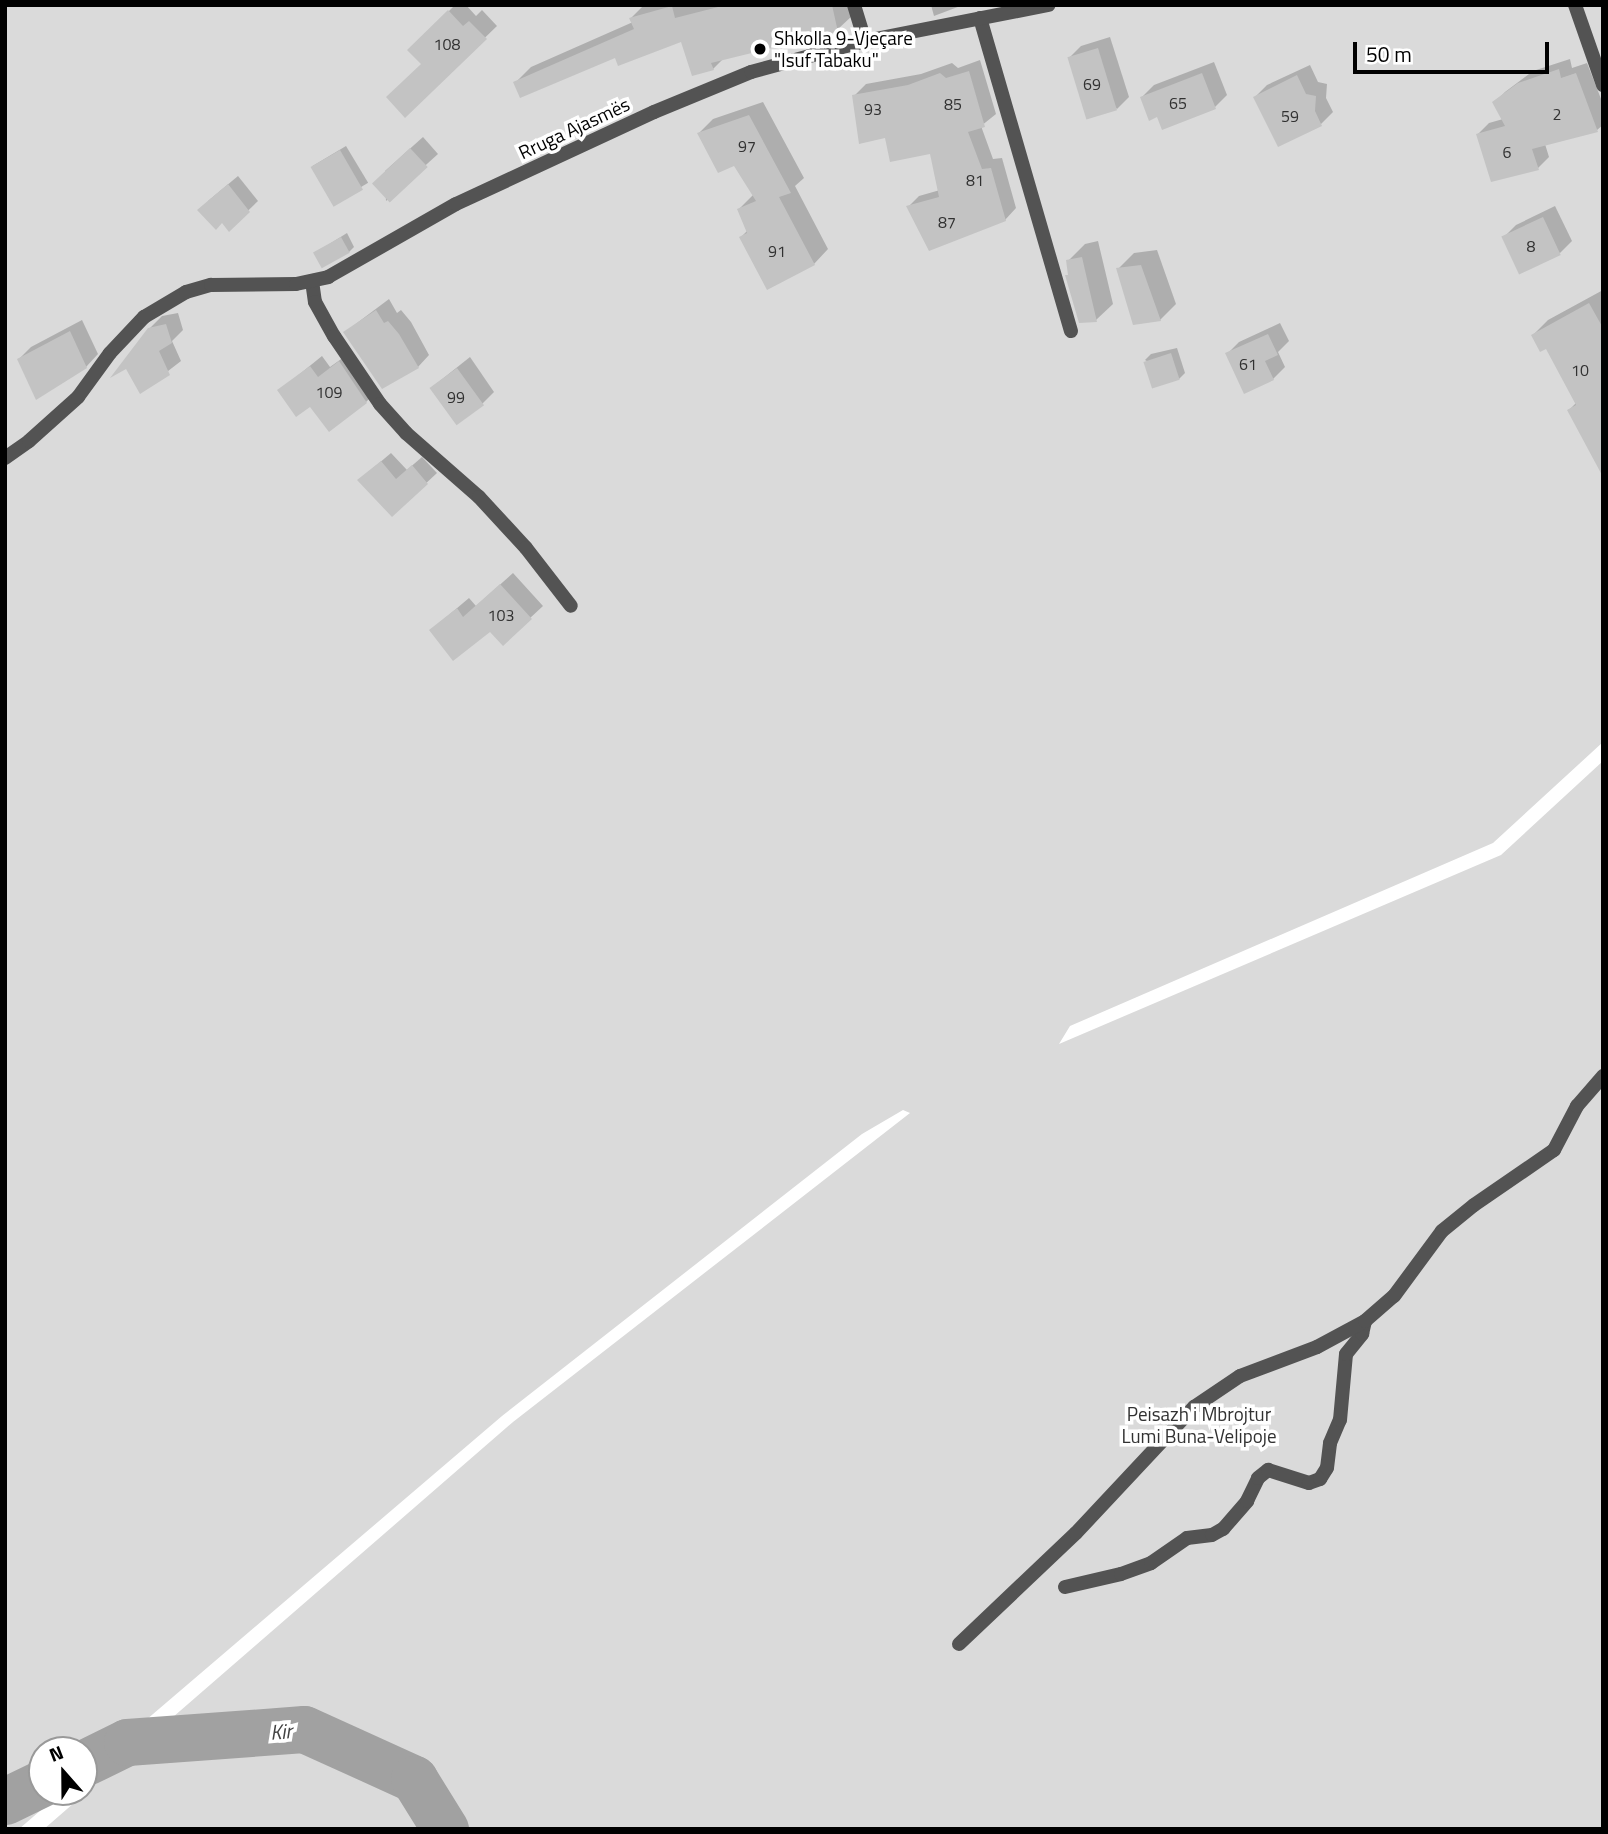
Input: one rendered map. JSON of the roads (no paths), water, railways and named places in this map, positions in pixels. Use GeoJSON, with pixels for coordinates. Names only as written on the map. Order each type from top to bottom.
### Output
{"type":"FeatureCollection","features":[{"type":"Feature","properties":{"kind":"street"},"geometry":{"type":"LineString","coordinates":[[854,5],[865,41]]}},
{"type":"Feature","properties":{"kind":"street","name":"Rruga Ajasmës"},"geometry":{"type":"LineString","coordinates":[[5,458],[59,416],[89,384],[125,337],[144,317],[163,304],[211,285],[312,281],[350,266],[456,204],[710,88],[751,72],[865,41],[1048,5]]}},
{"type":"Feature","properties":{"kind":"street"},"geometry":{"type":"LineString","coordinates":[[1575,5],[1603,85]]}},
{"type":"Feature","properties":{"kind":"street"},"geometry":{"type":"LineString","coordinates":[[980,18],[1071,331]]}},
{"type":"Feature","properties":{"kind":"street"},"geometry":{"type":"LineString","coordinates":[[312,281],[315,302],[334,336],[380,404],[406,433],[479,497],[526,548],[571,606]]}},
{"type":"Feature","properties":{"kind":"street"},"geometry":{"type":"LineString","coordinates":[[959,1644],[1076,1533],[1194,1407],[1240,1376],[1317,1347],[1365,1321],[1394,1296],[1442,1231],[1474,1205],[1554,1150],[1577,1106],[1603,1076]]}},
{"type":"Feature","properties":{"kind":"street"},"geometry":{"type":"LineString","coordinates":[[1065,1587],[1121,1574],[1151,1563],[1187,1538],[1217,1532],[1236,1517],[1258,1478],[1268,1470],[1309,1483],[1320,1479],[1327,1468],[1330,1443],[1340,1420],[1346,1354],[1362,1334],[1365,1321]]}},
{"type":"Feature","properties":{"kind":"waterway","name":"Kir"},"geometry":{"type":"LineString","coordinates":[[98,1756],[127,1742],[304,1729],[414,1779],[445,1829]]}},
{"type":"Feature","properties":{"kind":"waterway","name":"Kir"},"geometry":{"type":"LineString","coordinates":[[5,1801],[28,1790]]}},
{"type":"Feature","properties":{"kind":"place","name":"Shkolla 9-Vjeçare \"Isuf Tabaku\""},"geometry":{"type":"Point","coordinates":[760,49]}},
{"type":"Feature","properties":{"kind":"park label","name":"Peisazh i Mbrojtur Lumi Buna-Velipoje"},"geometry":{"type":"Point","coordinates":[1199,1425]}}]}
